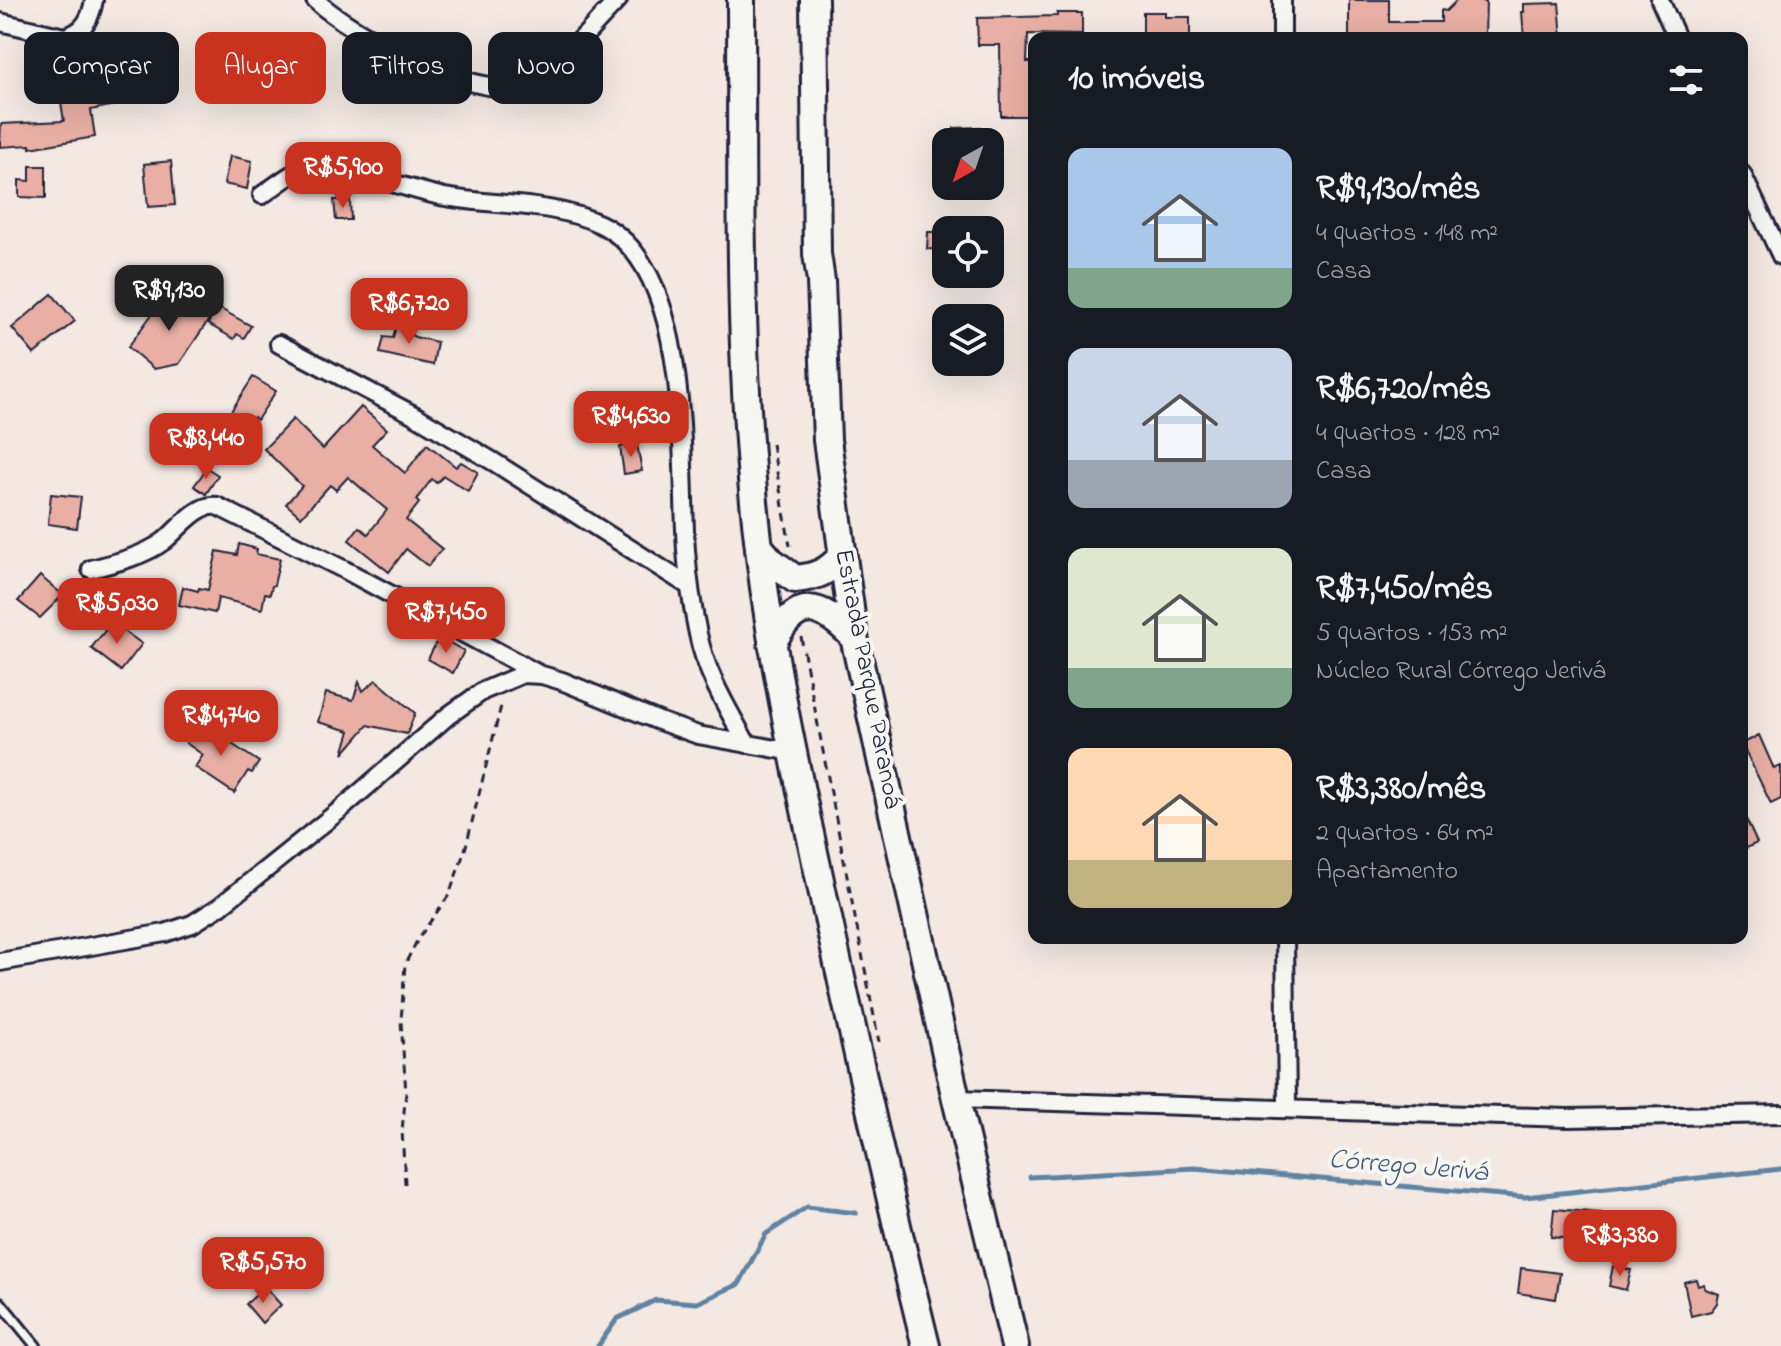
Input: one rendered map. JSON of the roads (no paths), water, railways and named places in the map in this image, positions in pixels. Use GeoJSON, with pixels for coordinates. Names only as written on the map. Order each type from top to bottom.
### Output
{"type":"FeatureCollection","features":[{"type":"Feature","properties":{"kind":"main road"},"geometry":{"type":"LineString","coordinates":[[741,0],[746,410],[772,644],[874,1133],[926,1346]]}},
{"type":"Feature","properties":{"kind":"main road","name":"Estrada Parque Paranoá"},"geometry":{"type":"LineString","coordinates":[[814,0],[817,254],[821,281],[827,440],[854,637],[956,1099],[1015,1346]]}},
{"type":"Feature","properties":{"kind":"main road"},"geometry":{"type":"LineString","coordinates":[[759,547],[771,561],[795,579],[814,577],[832,568],[842,556]]}},
{"type":"Feature","properties":{"kind":"main road"},"geometry":{"type":"LineString","coordinates":[[772,644],[782,625],[797,612],[815,609],[833,616],[854,637]]}},
{"type":"Feature","properties":{"kind":"street"},"geometry":{"type":"LineString","coordinates":[[0,22],[64,37],[74,35],[90,18],[94,0]]}},
{"type":"Feature","properties":{"kind":"street"},"geometry":{"type":"LineString","coordinates":[[315,0],[338,20],[395,50],[452,76],[494,88],[522,85],[547,70],[618,0]]}},
{"type":"Feature","properties":{"kind":"street"},"geometry":{"type":"LineString","coordinates":[[1282,0],[1282,32]]}},
{"type":"Feature","properties":{"kind":"street"},"geometry":{"type":"LineString","coordinates":[[1660,1],[1674,32]]}},
{"type":"Feature","properties":{"kind":"street"},"geometry":{"type":"LineString","coordinates":[[262,195],[295,173],[320,167],[432,195],[554,211],[600,224],[626,243],[649,272],[659,297],[677,371],[689,586],[698,636],[718,691],[747,744]]}},
{"type":"Feature","properties":{"kind":"street"},"geometry":{"type":"LineString","coordinates":[[1748,187],[1781,256]]}},
{"type":"Feature","properties":{"kind":"street"},"geometry":{"type":"LineString","coordinates":[[279,344],[468,446],[689,586]]}},
{"type":"Feature","properties":{"kind":"street"},"geometry":{"type":"LineString","coordinates":[[91,569],[113,564],[154,547],[205,507],[217,506],[542,675],[698,735],[793,752]]}},
{"type":"Feature","properties":{"kind":"street"},"geometry":{"type":"LineString","coordinates":[[0,962],[165,933],[192,924],[219,907],[340,810],[449,715],[483,691],[507,679],[523,674],[542,675]]}},
{"type":"Feature","properties":{"kind":"street"},"geometry":{"type":"LineString","coordinates":[[1285,944],[1287,1107]]}},
{"type":"Feature","properties":{"kind":"street"},"geometry":{"type":"LineString","coordinates":[[956,1099],[1568,1118],[1781,1114]]}},
{"type":"Feature","properties":{"kind":"lane"},"geometry":{"type":"LineString","coordinates":[[0,1302],[36,1346]]}},
{"type":"Feature","properties":{"kind":"waterway","name":"Córrego Jerivá"},"geometry":{"type":"LineString","coordinates":[[1030,1177],[1195,1168],[1525,1197],[1781,1169]]}},
{"type":"Feature","properties":{"kind":"waterway","name":"Córrego Jerivá"},"geometry":{"type":"LineString","coordinates":[[598,1346],[617,1319],[656,1300],[697,1303],[739,1284],[766,1234],[807,1207],[856,1213]]}}]}
